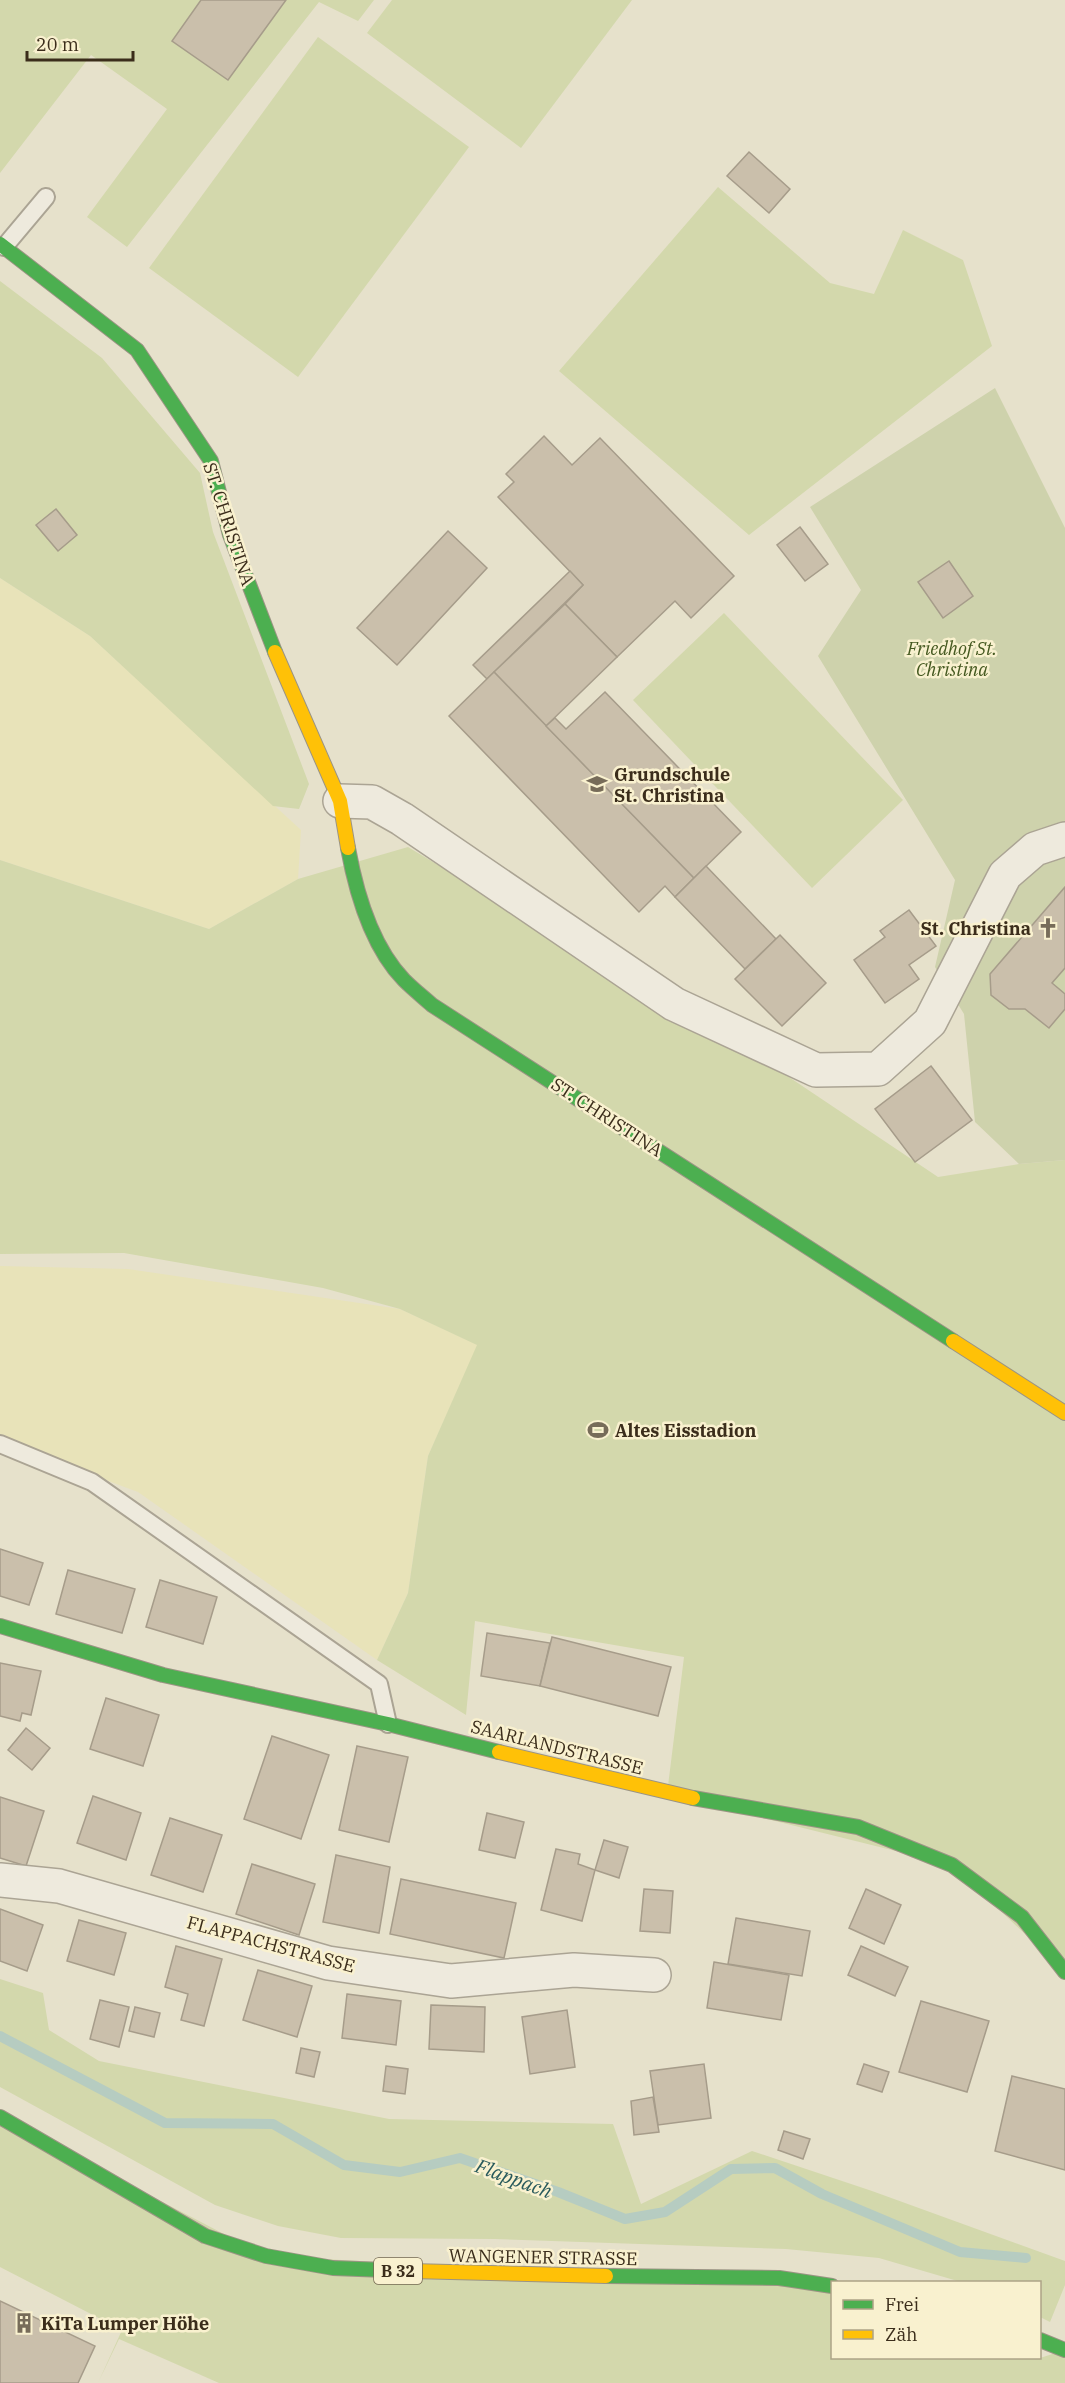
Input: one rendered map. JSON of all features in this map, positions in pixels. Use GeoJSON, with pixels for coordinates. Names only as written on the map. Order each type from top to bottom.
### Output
{"type":"FeatureCollection","features":[{"type":"Feature","properties":{"kind":"street","name":"ST. CHRISTINA"},"geometry":{"type":"LineString","coordinates":[[2,245],[137,350],[211,461],[230,535],[262,622],[340,801],[352,868],[378,944],[404,979],[432,1005],[1065,1413]]}},
{"type":"Feature","properties":{"kind":"street"},"geometry":{"type":"LineString","coordinates":[[340,801],[372,802],[402,819],[674,1004],[816,1070],[878,1070],[930,1022],[1005,875],[1035,849],[1065,839]]}},
{"type":"Feature","properties":{"kind":"street","name":"SAARLANDSTRASSE"},"geometry":{"type":"LineString","coordinates":[[0,1626],[163,1675],[388,1724],[668,1794],[858,1827],[952,1864],[1022,1917],[1065,1972]]}},
{"type":"Feature","properties":{"kind":"street","name":"FLAPPACHSTRASSE"},"geometry":{"type":"LineString","coordinates":[[0,1880],[59,1886],[328,1963],[451,1981],[574,1970],[654,1975]]}},
{"type":"Feature","properties":{"kind":"street","name":"WANGENER STRASSE"},"geometry":{"type":"LineString","coordinates":[[0,2117],[205,2236],[266,2256],[333,2268],[496,2276],[779,2278],[831,2286]]}},
{"type":"Feature","properties":{"kind":"street"},"geometry":{"type":"LineString","coordinates":[[1041,2340],[1065,2350]]}},
{"type":"Feature","properties":{"kind":"lane"},"geometry":{"type":"LineString","coordinates":[[2,245],[46,197]]}},
{"type":"Feature","properties":{"kind":"lane"},"geometry":{"type":"LineString","coordinates":[[0,1443],[92,1482],[379,1684],[388,1724]]}},
{"type":"Feature","properties":{"kind":"shaded area"},"geometry":{"type":"Polygon","coordinates":[[[0,578],[90,636],[301,830],[298,879],[209,929],[0,860],[0,578]]]}},
{"type":"Feature","properties":{"kind":"shaded area"},"geometry":{"type":"Polygon","coordinates":[[[0,1266],[128,1269],[400,1309],[478,1345],[428,1456],[408,1593],[377,1660],[138,1492],[0,1441],[0,1266]]]}},
{"type":"Feature","properties":{"kind":"green space"},"geometry":{"type":"Polygon","coordinates":[[[0,0],[374,0],[358,21],[319,2],[127,247],[87,217],[167,109],[91,55],[0,173],[0,0]]]}},
{"type":"Feature","properties":{"kind":"green space"},"geometry":{"type":"Polygon","coordinates":[[[392,0],[632,0],[521,148],[367,33],[392,0]]]}},
{"type":"Feature","properties":{"kind":"green space"},"geometry":{"type":"Polygon","coordinates":[[[318,37],[469,147],[298,377],[149,268],[318,37]]]}},
{"type":"Feature","properties":{"kind":"green space"},"geometry":{"type":"Polygon","coordinates":[[[718,187],[830,283],[874,294],[903,230],[963,260],[992,346],[749,535],[559,371],[718,187]]]}},
{"type":"Feature","properties":{"kind":"green space"},"geometry":{"type":"Polygon","coordinates":[[[0,281],[102,358],[200,473],[213,532],[309,784],[299,809],[273,806],[90,636],[0,578],[0,281]]]}},
{"type":"Feature","properties":{"kind":"green space","name":"Friedhof St. Christina"},"geometry":{"type":"Polygon","coordinates":[[[995,388],[1065,528],[1065,1160],[1019,1164],[975,1122],[964,1014],[935,967],[955,880],[818,656],[861,590],[810,507],[995,388]]]}},
{"type":"Feature","properties":{"kind":"green space"},"geometry":{"type":"Polygon","coordinates":[[[724,613],[903,800],[812,888],[633,700],[724,613]]]}},
{"type":"Feature","properties":{"kind":"green space"},"geometry":{"type":"Polygon","coordinates":[[[408,847],[765,1061],[938,1177],[1019,1164],[1065,1160],[1065,1972],[952,1865],[667,1794],[684,1657],[475,1621],[466,1715],[377,1660],[408,1593],[428,1456],[477,1345],[400,1309],[323,1288],[124,1253],[0,1254],[0,860],[209,929],[298,879],[408,847]]]}},
{"type":"Feature","properties":{"kind":"green space"},"geometry":{"type":"Polygon","coordinates":[[[0,1979],[43,1993],[49,2030],[99,2061],[389,2119],[613,2124],[641,2204],[752,2151],[872,2191],[1065,2261],[1065,2285],[1050,2322],[1041,2318],[1041,2281],[958,2281],[879,2258],[786,2249],[495,2239],[341,2238],[278,2226],[215,2205],[0,2087],[0,1979]]]}},
{"type":"Feature","properties":{"kind":"green space"},"geometry":{"type":"Polygon","coordinates":[[[0,2117],[266,2256],[831,2286],[831,2359],[1041,2359],[1065,2350],[1065,2383],[219,2383],[119,2339],[98,2383],[122,2330],[0,2267],[0,2117]]]}},
{"type":"Feature","properties":{"kind":"building"},"geometry":{"type":"Polygon","coordinates":[[[201,0],[286,0],[228,80],[172,41],[201,0]]]}},
{"type":"Feature","properties":{"kind":"building"},"geometry":{"type":"Polygon","coordinates":[[[749,152],[790,189],[769,213],[727,176],[749,152]]]}},
{"type":"Feature","properties":{"kind":"building"},"geometry":{"type":"Polygon","coordinates":[[[544,436],[572,465],[600,438],[734,576],[691,618],[675,601],[617,657],[565,604],[583,585],[498,497],[514,482],[506,474],[544,436]]]}},
{"type":"Feature","properties":{"kind":"building"},"geometry":{"type":"Polygon","coordinates":[[[56,509],[77,535],[58,551],[36,525],[56,509]]]}},
{"type":"Feature","properties":{"kind":"building"},"geometry":{"type":"Polygon","coordinates":[[[800,527],[828,564],[805,581],[777,545],[800,527]]]}},
{"type":"Feature","properties":{"kind":"building"},"geometry":{"type":"Polygon","coordinates":[[[448,531],[487,568],[397,665],[357,628],[448,531]]]}},
{"type":"Feature","properties":{"kind":"building"},"geometry":{"type":"Polygon","coordinates":[[[949,561],[973,596],[943,618],[918,582],[949,561]]]}},
{"type":"Feature","properties":{"kind":"building"},"geometry":{"type":"Polygon","coordinates":[[[570,571],[583,585],[487,679],[473,665],[570,571]]]}},
{"type":"Feature","properties":{"kind":"building"},"geometry":{"type":"Polygon","coordinates":[[[565,604],[617,657],[546,726],[494,672],[565,604]]]}},
{"type":"Feature","properties":{"kind":"building"},"geometry":{"type":"Polygon","coordinates":[[[494,672],[694,878],[675,897],[665,886],[639,912],[449,716],[494,672]]]}},
{"type":"Feature","properties":{"kind":"building"},"geometry":{"type":"Polygon","coordinates":[[[605,692],[741,832],[694,878],[546,726],[555,718],[566,729],[605,692]]]}},
{"type":"Feature","properties":{"kind":"building"},"geometry":{"type":"Polygon","coordinates":[[[706,866],[776,939],[745,969],[675,897],[706,866]]]}},
{"type":"Feature","properties":{"kind":"building","name":"St. Christina"},"geometry":{"type":"Polygon","coordinates":[[[1065,887],[1065,968],[1052,983],[1065,994],[1065,1009],[1049,1028],[1025,1009],[1009,1009],[991,995],[990,974],[1065,887]]]}},
{"type":"Feature","properties":{"kind":"building"},"geometry":{"type":"Polygon","coordinates":[[[909,910],[936,946],[909,965],[919,979],[885,1003],[854,960],[885,937],[880,931],[909,910]]]}},
{"type":"Feature","properties":{"kind":"building"},"geometry":{"type":"Polygon","coordinates":[[[780,935],[826,983],[782,1026],[735,979],[780,935]]]}},
{"type":"Feature","properties":{"kind":"building"},"geometry":{"type":"Polygon","coordinates":[[[931,1066],[972,1120],[915,1162],[875,1109],[931,1066]]]}},
{"type":"Feature","properties":{"kind":"building"},"geometry":{"type":"Polygon","coordinates":[[[0,1549],[43,1563],[29,1605],[0,1596],[0,1549]]]}},
{"type":"Feature","properties":{"kind":"building"},"geometry":{"type":"Polygon","coordinates":[[[68,1570],[135,1589],[122,1633],[56,1614],[68,1570]]]}},
{"type":"Feature","properties":{"kind":"building"},"geometry":{"type":"Polygon","coordinates":[[[160,1580],[217,1597],[203,1644],[146,1627],[160,1580]]]}},
{"type":"Feature","properties":{"kind":"building"},"geometry":{"type":"Polygon","coordinates":[[[487,1633],[550,1643],[540,1686],[481,1676],[487,1633]]]}},
{"type":"Feature","properties":{"kind":"building"},"geometry":{"type":"Polygon","coordinates":[[[552,1637],[671,1667],[658,1716],[540,1686],[552,1637]]]}},
{"type":"Feature","properties":{"kind":"building"},"geometry":{"type":"Polygon","coordinates":[[[0,1663],[41,1671],[31,1715],[22,1713],[20,1721],[0,1716],[0,1663]]]}},
{"type":"Feature","properties":{"kind":"building"},"geometry":{"type":"Polygon","coordinates":[[[106,1698],[159,1715],[143,1766],[90,1749],[106,1698]]]}},
{"type":"Feature","properties":{"kind":"building"},"geometry":{"type":"Polygon","coordinates":[[[26,1728],[50,1748],[32,1770],[8,1750],[26,1728]]]}},
{"type":"Feature","properties":{"kind":"building"},"geometry":{"type":"Polygon","coordinates":[[[272,1736],[329,1755],[301,1839],[244,1819],[272,1736]]]}},
{"type":"Feature","properties":{"kind":"building"},"geometry":{"type":"Polygon","coordinates":[[[357,1746],[408,1757],[389,1842],[339,1830],[357,1746]]]}},
{"type":"Feature","properties":{"kind":"building"},"geometry":{"type":"Polygon","coordinates":[[[93,1796],[141,1813],[126,1860],[77,1843],[93,1796]]]}},
{"type":"Feature","properties":{"kind":"building"},"geometry":{"type":"Polygon","coordinates":[[[0,1797],[44,1811],[26,1866],[0,1858],[0,1797]]]}},
{"type":"Feature","properties":{"kind":"building"},"geometry":{"type":"Polygon","coordinates":[[[487,1813],[524,1822],[515,1858],[479,1850],[487,1813]]]}},
{"type":"Feature","properties":{"kind":"building"},"geometry":{"type":"Polygon","coordinates":[[[170,1818],[222,1835],[203,1892],[151,1875],[170,1818]]]}},
{"type":"Feature","properties":{"kind":"building"},"geometry":{"type":"Polygon","coordinates":[[[604,1840],[628,1847],[619,1878],[595,1870],[604,1840]]]}},
{"type":"Feature","properties":{"kind":"building"},"geometry":{"type":"Polygon","coordinates":[[[556,1849],[580,1854],[578,1864],[595,1870],[582,1921],[541,1910],[556,1849]]]}},
{"type":"Feature","properties":{"kind":"building"},"geometry":{"type":"Polygon","coordinates":[[[336,1855],[390,1867],[379,1933],[323,1922],[336,1855]]]}},
{"type":"Feature","properties":{"kind":"building"},"geometry":{"type":"Polygon","coordinates":[[[252,1864],[315,1884],[299,1935],[236,1914],[252,1864]]]}},
{"type":"Feature","properties":{"kind":"building"},"geometry":{"type":"Polygon","coordinates":[[[401,1879],[516,1903],[504,1958],[390,1934],[401,1879]]]}},
{"type":"Feature","properties":{"kind":"building"},"geometry":{"type":"Polygon","coordinates":[[[644,1889],[673,1891],[670,1933],[640,1931],[644,1889]]]}},
{"type":"Feature","properties":{"kind":"building"},"geometry":{"type":"Polygon","coordinates":[[[866,1889],[901,1905],[884,1944],[849,1928],[866,1889]]]}},
{"type":"Feature","properties":{"kind":"building"},"geometry":{"type":"Polygon","coordinates":[[[0,1909],[43,1925],[27,1971],[0,1961],[0,1909]]]}},
{"type":"Feature","properties":{"kind":"building"},"geometry":{"type":"Polygon","coordinates":[[[736,1918],[810,1931],[802,1976],[728,1964],[736,1918]]]}},
{"type":"Feature","properties":{"kind":"building"},"geometry":{"type":"Polygon","coordinates":[[[79,1920],[126,1933],[114,1975],[67,1961],[79,1920]]]}},
{"type":"Feature","properties":{"kind":"building"},"geometry":{"type":"Polygon","coordinates":[[[176,1946],[222,1959],[204,2026],[181,2020],[188,1994],[165,1987],[176,1946]]]}},
{"type":"Feature","properties":{"kind":"building"},"geometry":{"type":"Polygon","coordinates":[[[861,1946],[908,1967],[895,1996],[848,1975],[861,1946]]]}},
{"type":"Feature","properties":{"kind":"building"},"geometry":{"type":"Polygon","coordinates":[[[714,1962],[789,1975],[781,2020],[707,2008],[714,1962]]]}},
{"type":"Feature","properties":{"kind":"building"},"geometry":{"type":"Polygon","coordinates":[[[258,1970],[312,1986],[297,2037],[243,2020],[258,1970]]]}},
{"type":"Feature","properties":{"kind":"building"},"geometry":{"type":"Polygon","coordinates":[[[347,1994],[401,2001],[396,2045],[342,2038],[347,1994]]]}},
{"type":"Feature","properties":{"kind":"building"},"geometry":{"type":"Polygon","coordinates":[[[100,2000],[129,2007],[119,2047],[90,2039],[100,2000]]]}},
{"type":"Feature","properties":{"kind":"building"},"geometry":{"type":"Polygon","coordinates":[[[921,2001],[989,2021],[967,2092],[899,2072],[921,2001]]]}},
{"type":"Feature","properties":{"kind":"building"},"geometry":{"type":"Polygon","coordinates":[[[431,2005],[485,2007],[484,2052],[429,2049],[431,2005]]]}},
{"type":"Feature","properties":{"kind":"building"},"geometry":{"type":"Polygon","coordinates":[[[135,2007],[160,2013],[154,2037],[129,2031],[135,2007]]]}},
{"type":"Feature","properties":{"kind":"building"},"geometry":{"type":"Polygon","coordinates":[[[567,2010],[575,2067],[530,2074],[522,2017],[567,2010]]]}},
{"type":"Feature","properties":{"kind":"building"},"geometry":{"type":"Polygon","coordinates":[[[301,2048],[320,2052],[314,2077],[296,2073],[301,2048]]]}},
{"type":"Feature","properties":{"kind":"building"},"geometry":{"type":"Polygon","coordinates":[[[704,2064],[711,2118],[658,2125],[650,2071],[704,2064]]]}},
{"type":"Feature","properties":{"kind":"building"},"geometry":{"type":"Polygon","coordinates":[[[864,2064],[889,2072],[882,2092],[857,2084],[864,2064]]]}},
{"type":"Feature","properties":{"kind":"building"},"geometry":{"type":"Polygon","coordinates":[[[386,2066],[408,2069],[405,2094],[383,2091],[386,2066]]]}},
{"type":"Feature","properties":{"kind":"building"},"geometry":{"type":"Polygon","coordinates":[[[1012,2076],[1065,2089],[1065,2170],[995,2151],[1012,2076]]]}},
{"type":"Feature","properties":{"kind":"building"},"geometry":{"type":"Polygon","coordinates":[[[653,2097],[659,2132],[634,2135],[631,2101],[653,2097]]]}},
{"type":"Feature","properties":{"kind":"building"},"geometry":{"type":"Polygon","coordinates":[[[784,2131],[810,2139],[803,2159],[778,2150],[784,2131]]]}},
{"type":"Feature","properties":{"kind":"building","name":"KiTa Lumper Höhe"},"geometry":{"type":"Polygon","coordinates":[[[0,2301],[95,2346],[78,2383],[0,2383],[0,2301]]]}},
{"type":"Feature","properties":{"kind":"waterway","name":"Flappach"},"geometry":{"type":"LineString","coordinates":[[0,2036],[165,2123],[273,2124],[344,2165],[400,2172],[460,2158],[558,2192],[625,2219],[665,2212],[731,2169],[775,2168],[822,2194],[960,2252],[1026,2258]]}},
{"type":"Feature","properties":{"kind":"traffic: fast"},"geometry":{"type":"LineString","coordinates":[[0,244],[137,350],[211,461],[230,535],[275,652]]}},
{"type":"Feature","properties":{"kind":"traffic: fast"},"geometry":{"type":"LineString","coordinates":[[348,848],[367,918],[383,952],[404,980],[432,1005],[953,1341]]}},
{"type":"Feature","properties":{"kind":"traffic: fast"},"geometry":{"type":"LineString","coordinates":[[0,1626],[163,1675],[388,1724],[499,1752]]}},
{"type":"Feature","properties":{"kind":"traffic: fast"},"geometry":{"type":"LineString","coordinates":[[693,1798],[858,1827],[952,1865],[1022,1917],[1065,1972]]}},
{"type":"Feature","properties":{"kind":"traffic: fast"},"geometry":{"type":"LineString","coordinates":[[0,2117],[205,2236],[266,2256],[333,2268],[411,2271]]}},
{"type":"Feature","properties":{"kind":"traffic: fast"},"geometry":{"type":"LineString","coordinates":[[606,2276],[779,2278],[831,2286]]}},
{"type":"Feature","properties":{"kind":"traffic: fast"},"geometry":{"type":"LineString","coordinates":[[1041,2340],[1065,2350]]}},
{"type":"Feature","properties":{"kind":"traffic: slow"},"geometry":{"type":"LineString","coordinates":[[275,652],[340,801],[348,848]]}},
{"type":"Feature","properties":{"kind":"traffic: slow"},"geometry":{"type":"LineString","coordinates":[[953,1341],[1065,1413]]}},
{"type":"Feature","properties":{"kind":"traffic: slow"},"geometry":{"type":"LineString","coordinates":[[499,1752],[693,1798]]}},
{"type":"Feature","properties":{"kind":"traffic: slow"},"geometry":{"type":"LineString","coordinates":[[411,2271],[606,2276]]}},
{"type":"Feature","properties":{"kind":"place","name":"Grundschule St. Christina"},"geometry":{"type":"Point","coordinates":[597,784]}},
{"type":"Feature","properties":{"kind":"place","name":"St. Christina"},"geometry":{"type":"Point","coordinates":[1048,928]}},
{"type":"Feature","properties":{"kind":"place","name":"Altes Eisstadion"},"geometry":{"type":"Point","coordinates":[598,1430]}},
{"type":"Feature","properties":{"kind":"place","name":"KiTa Lumper Höhe"},"geometry":{"type":"Point","coordinates":[24,2323]}}]}
